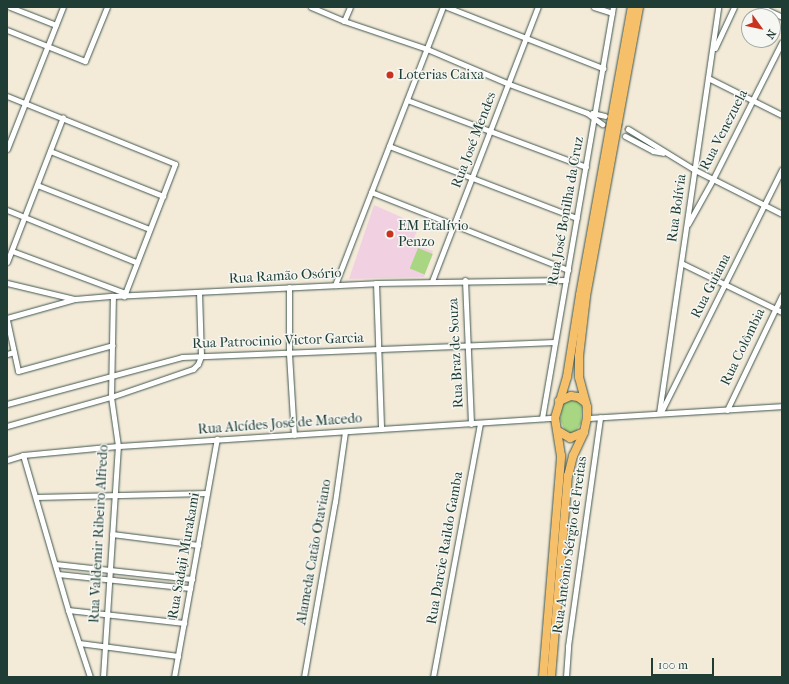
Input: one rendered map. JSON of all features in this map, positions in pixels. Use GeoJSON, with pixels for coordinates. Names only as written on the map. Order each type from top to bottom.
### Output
{"type":"FeatureCollection","features":[{"type":"Feature","properties":{"kind":"highway"},"geometry":{"type":"LineString","coordinates":[[543,677],[560,480],[561,456],[555,418],[567,377],[580,295],[632,7]]}},
{"type":"Feature","properties":{"kind":"highway"},"geometry":{"type":"LineString","coordinates":[[551,677],[568,476],[573,456],[584,432],[587,418],[579,377],[579,356],[586,296],[640,7]]}},
{"type":"Feature","properties":{"kind":"highway"},"geometry":{"type":"LineString","coordinates":[[559,401],[571,396],[578,397],[585,402]]}},
{"type":"Feature","properties":{"kind":"highway"},"geometry":{"type":"LineString","coordinates":[[558,431],[570,438],[584,432]]}},
{"type":"Feature","properties":{"kind":"street"},"geometry":{"type":"LineString","coordinates":[[10,7],[56,25]]}},
{"type":"Feature","properties":{"kind":"street"},"geometry":{"type":"LineString","coordinates":[[7,149],[10,135],[25,103],[63,7]]}},
{"type":"Feature","properties":{"kind":"street"},"geometry":{"type":"LineString","coordinates":[[7,30],[86,61],[107,7]]}},
{"type":"Feature","properties":{"kind":"street"},"geometry":{"type":"LineString","coordinates":[[311,7],[344,21],[427,49],[508,84],[587,113],[595,113],[605,116]]}},
{"type":"Feature","properties":{"kind":"street"},"geometry":{"type":"LineString","coordinates":[[344,21],[350,7]]}},
{"type":"Feature","properties":{"kind":"street"},"geometry":{"type":"LineString","coordinates":[[335,285],[443,7]]}},
{"type":"Feature","properties":{"kind":"street"},"geometry":{"type":"LineString","coordinates":[[447,7],[603,68]]}},
{"type":"Feature","properties":{"kind":"street","name":"Rua José Mendes"},"geometry":{"type":"LineString","coordinates":[[432,281],[538,7]]}},
{"type":"Feature","properties":{"kind":"street"},"geometry":{"type":"LineString","coordinates":[[594,7],[612,13]]}},
{"type":"Feature","properties":{"kind":"street","name":"Rua José Bonilha da Cruz"},"geometry":{"type":"LineString","coordinates":[[542,418],[613,7]]}},
{"type":"Feature","properties":{"kind":"street","name":"Rua Bolívia"},"geometry":{"type":"LineString","coordinates":[[659,413],[718,7]]}},
{"type":"Feature","properties":{"kind":"street"},"geometry":{"type":"LineString","coordinates":[[712,53],[734,7]]}},
{"type":"Feature","properties":{"kind":"street"},"geometry":{"type":"LineString","coordinates":[[761,7],[782,17]]}},
{"type":"Feature","properties":{"kind":"street","name":"Rua Venezuela"},"geometry":{"type":"LineString","coordinates":[[686,228],[713,179],[782,42]]}},
{"type":"Feature","properties":{"kind":"street"},"geometry":{"type":"LineString","coordinates":[[708,78],[782,115]]}},
{"type":"Feature","properties":{"kind":"street"},"geometry":{"type":"LineString","coordinates":[[7,96],[63,117],[175,164],[124,294],[12,251]]}},
{"type":"Feature","properties":{"kind":"street"},"geometry":{"type":"LineString","coordinates":[[407,100],[586,167]]}},
{"type":"Feature","properties":{"kind":"street"},"geometry":{"type":"LineString","coordinates":[[587,113],[602,124]]}},
{"type":"Feature","properties":{"kind":"street"},"geometry":{"type":"LineString","coordinates":[[7,262],[63,117]]}},
{"type":"Feature","properties":{"kind":"street"},"geometry":{"type":"LineString","coordinates":[[628,129],[656,146],[664,153],[782,214]]}},
{"type":"Feature","properties":{"kind":"street"},"geometry":{"type":"LineString","coordinates":[[625,136],[653,151],[664,153]]}},
{"type":"Feature","properties":{"kind":"street"},"geometry":{"type":"LineString","coordinates":[[389,146],[577,218]]}},
{"type":"Feature","properties":{"kind":"street"},"geometry":{"type":"LineString","coordinates":[[50,151],[163,196]]}},
{"type":"Feature","properties":{"kind":"street","name":"Rua Guiana"},"geometry":{"type":"LineString","coordinates":[[659,413],[782,169]]}},
{"type":"Feature","properties":{"kind":"street"},"geometry":{"type":"LineString","coordinates":[[37,185],[149,229]]}},
{"type":"Feature","properties":{"kind":"street"},"geometry":{"type":"LineString","coordinates":[[371,192],[455,223],[568,270]]}},
{"type":"Feature","properties":{"kind":"street"},"geometry":{"type":"LineString","coordinates":[[7,210],[136,262]]}},
{"type":"Feature","properties":{"kind":"street"},"geometry":{"type":"LineString","coordinates":[[681,264],[782,312]]}},
{"type":"Feature","properties":{"kind":"street","name":"Rua Braz de Souza"},"geometry":{"type":"LineString","coordinates":[[465,280],[472,424]]}},
{"type":"Feature","properties":{"kind":"street","name":"Rua Ramão Osório"},"geometry":{"type":"LineString","coordinates":[[7,319],[75,300],[124,294],[199,293],[288,287],[432,281],[566,280]]}},
{"type":"Feature","properties":{"kind":"street"},"geometry":{"type":"LineString","coordinates":[[7,283],[75,300]]}},
{"type":"Feature","properties":{"kind":"street"},"geometry":{"type":"LineString","coordinates":[[376,283],[381,429]]}},
{"type":"Feature","properties":{"kind":"street"},"geometry":{"type":"LineString","coordinates":[[288,287],[289,354],[294,435]]}},
{"type":"Feature","properties":{"kind":"street"},"geometry":{"type":"LineString","coordinates":[[7,426],[112,396],[193,369],[201,356],[199,293]]}},
{"type":"Feature","properties":{"kind":"street","name":"Rua Colômbia"},"geometry":{"type":"LineString","coordinates":[[727,410],[782,295]]}},
{"type":"Feature","properties":{"kind":"street","name":"Rua Valdemir Ribeiro Alfredo"},"geometry":{"type":"LineString","coordinates":[[103,677],[118,446],[111,376],[113,345],[113,296]]}},
{"type":"Feature","properties":{"kind":"street"},"geometry":{"type":"LineString","coordinates":[[7,319],[18,370],[113,345]]}},
{"type":"Feature","properties":{"kind":"street","name":"Rua Patrocinio Victor Garcia"},"geometry":{"type":"LineString","coordinates":[[7,404],[182,357],[289,354],[555,342]]}},
{"type":"Feature","properties":{"kind":"street"},"geometry":{"type":"LineString","coordinates":[[7,354],[14,352]]}},
{"type":"Feature","properties":{"kind":"street"},"geometry":{"type":"LineString","coordinates":[[587,418],[782,406]]}},
{"type":"Feature","properties":{"kind":"street","name":"Rua Antônio Sérgio de Freitas"},"geometry":{"type":"LineString","coordinates":[[566,677],[568,646],[600,417]]}},
{"type":"Feature","properties":{"kind":"street","name":"Rua Alcídes José de Macedo"},"geometry":{"type":"LineString","coordinates":[[7,460],[23,455],[118,446],[555,418]]}},
{"type":"Feature","properties":{"kind":"street","name":"Rua Darcie Raildo Gamba"},"geometry":{"type":"LineString","coordinates":[[433,677],[480,424]]}},
{"type":"Feature","properties":{"kind":"street","name":"Alameda Catão Otaviano"},"geometry":{"type":"LineString","coordinates":[[304,677],[335,502],[345,432]]}},
{"type":"Feature","properties":{"kind":"street","name":"Rua Sadaji Murakami"},"geometry":{"type":"LineString","coordinates":[[174,677],[218,439]]}},
{"type":"Feature","properties":{"kind":"street"},"geometry":{"type":"LineString","coordinates":[[23,455],[68,610],[90,677]]}},
{"type":"Feature","properties":{"kind":"street"},"geometry":{"type":"LineString","coordinates":[[36,497],[207,493]]}},
{"type":"Feature","properties":{"kind":"street"},"geometry":{"type":"LineString","coordinates":[[112,534],[198,545]]}},
{"type":"Feature","properties":{"kind":"street"},"geometry":{"type":"LineString","coordinates":[[55,564],[192,579]]}},
{"type":"Feature","properties":{"kind":"street"},"geometry":{"type":"LineString","coordinates":[[58,574],[190,588]]}},
{"type":"Feature","properties":{"kind":"street"},"geometry":{"type":"LineString","coordinates":[[68,610],[184,623]]}},
{"type":"Feature","properties":{"kind":"street"},"geometry":{"type":"LineString","coordinates":[[79,643],[178,656]]}},
{"type":"Feature","properties":{"kind":"shaded area","name":"EM Etalívio Penzo"},"geometry":{"type":"Polygon","coordinates":[[[374,205],[419,225],[412,244],[433,251],[424,277],[349,279],[374,205]]]}},
{"type":"Feature","properties":{"kind":"green space"},"geometry":{"type":"Polygon","coordinates":[[[418,248],[433,254],[425,274],[410,268],[418,248]]]}},
{"type":"Feature","properties":{"kind":"green space"},"geometry":{"type":"Polygon","coordinates":[[[570,398],[579,401],[582,407],[581,423],[576,432],[572,434],[565,432],[560,419],[563,403],[570,398]]]}},
{"type":"Feature","properties":{"kind":"tunnel"},"geometry":{"type":"LineString","coordinates":[[605,116],[628,129]]}},
{"type":"Feature","properties":{"kind":"place","name":"Loterias Caixa"},"geometry":{"type":"Point","coordinates":[390,75]}},
{"type":"Feature","properties":{"kind":"place","name":"EM Etalívio Penzo"},"geometry":{"type":"Point","coordinates":[390,234]}}]}
